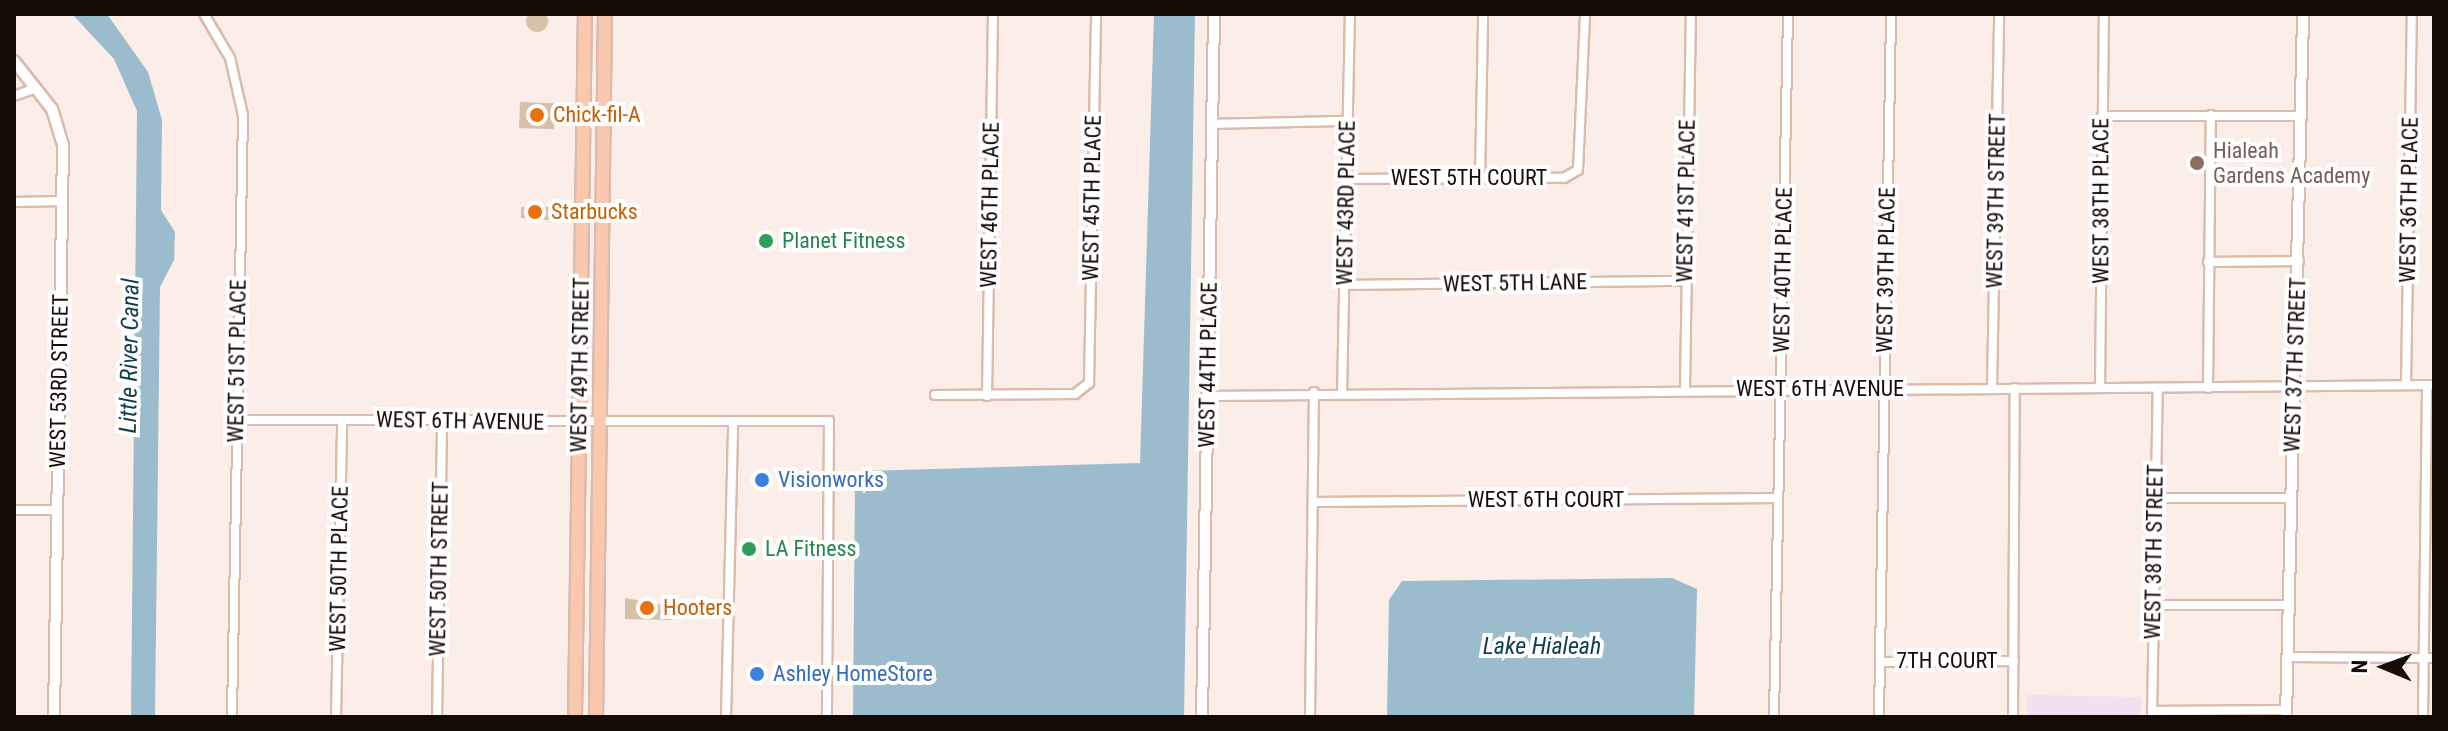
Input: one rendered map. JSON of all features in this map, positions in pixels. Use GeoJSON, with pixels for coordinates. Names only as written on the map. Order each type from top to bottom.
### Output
{"type":"FeatureCollection","features":[{"type":"Feature","properties":{"kind":"main road","name":"WEST 49TH STREET"},"geometry":{"type":"LineString","coordinates":[[575,717],[585,14]]}},
{"type":"Feature","properties":{"kind":"main road","name":"WEST 49TH STREET"},"geometry":{"type":"LineString","coordinates":[[595,717],[605,14]]}},
{"type":"Feature","properties":{"kind":"main road"},"geometry":{"type":"LineString","coordinates":[[577,613],[582,661],[597,672]]}},
{"type":"Feature","properties":{"kind":"main road"},"geometry":{"type":"LineString","coordinates":[[576,672],[589,689],[595,717]]}},
{"type":"Feature","properties":{"kind":"street","name":"WEST 51ST PLACE"},"geometry":{"type":"LineString","coordinates":[[204,14],[230,58],[243,115],[232,717]]}},
{"type":"Feature","properties":{"kind":"street","name":"WEST 46TH PLACE"},"geometry":{"type":"LineString","coordinates":[[987,396],[993,14]]}},
{"type":"Feature","properties":{"kind":"street","name":"WEST 45TH PLACE"},"geometry":{"type":"LineString","coordinates":[[987,396],[1075,394],[1089,383],[1096,14]]}},
{"type":"Feature","properties":{"kind":"street","name":"WEST 44TH PLACE"},"geometry":{"type":"LineString","coordinates":[[1202,717],[1214,14]]}},
{"type":"Feature","properties":{"kind":"street","name":"WEST 43RD PLACE"},"geometry":{"type":"LineString","coordinates":[[1342,393],[1350,14]]}},
{"type":"Feature","properties":{"kind":"street"},"geometry":{"type":"LineString","coordinates":[[1480,177],[1483,14]]}},
{"type":"Feature","properties":{"kind":"street","name":"WEST 5TH COURT"},"geometry":{"type":"LineString","coordinates":[[1346,179],[1564,178],[1582,160],[1585,14]]}},
{"type":"Feature","properties":{"kind":"street","name":"WEST 41ST PLACE"},"geometry":{"type":"LineString","coordinates":[[1685,388],[1684,281],[1691,14]]}},
{"type":"Feature","properties":{"kind":"street","name":"WEST 40TH PLACE"},"geometry":{"type":"LineString","coordinates":[[1774,717],[1788,14]]}},
{"type":"Feature","properties":{"kind":"street","name":"WEST 39TH PLACE"},"geometry":{"type":"LineString","coordinates":[[1879,717],[1891,14]]}},
{"type":"Feature","properties":{"kind":"street","name":"WEST 39TH STREET"},"geometry":{"type":"LineString","coordinates":[[1992,388],[1999,14]]}},
{"type":"Feature","properties":{"kind":"street","name":"WEST 38TH PLACE"},"geometry":{"type":"LineString","coordinates":[[2100,388],[2104,14]]}},
{"type":"Feature","properties":{"kind":"street","name":"WEST 37TH STREET"},"geometry":{"type":"LineString","coordinates":[[2286,713],[2303,14]]}},
{"type":"Feature","properties":{"kind":"street","name":"WEST 36TH PLACE"},"geometry":{"type":"LineString","coordinates":[[2406,385],[2412,14]]}},
{"type":"Feature","properties":{"kind":"street","name":"WEST 53RD STREET"},"geometry":{"type":"LineString","coordinates":[[14,61],[36,88],[60,127],[63,201],[54,717]]}},
{"type":"Feature","properties":{"kind":"street"},"geometry":{"type":"LineString","coordinates":[[14,96],[36,88]]}},
{"type":"Feature","properties":{"kind":"street"},"geometry":{"type":"LineString","coordinates":[[2208,388],[2211,115]]}},
{"type":"Feature","properties":{"kind":"street"},"geometry":{"type":"LineString","coordinates":[[2102,116],[2302,116]]}},
{"type":"Feature","properties":{"kind":"street"},"geometry":{"type":"LineString","coordinates":[[1212,124],[1347,121]]}},
{"type":"Feature","properties":{"kind":"street"},"geometry":{"type":"LineString","coordinates":[[14,202],[63,201]]}},
{"type":"Feature","properties":{"kind":"street"},"geometry":{"type":"LineString","coordinates":[[2208,262],[2299,261]]}},
{"type":"Feature","properties":{"kind":"street","name":"WEST 5TH LANE"},"geometry":{"type":"LineString","coordinates":[[1345,285],[1684,281]]}},
{"type":"Feature","properties":{"kind":"street","name":"WEST 6TH AVENUE"},"geometry":{"type":"LineString","coordinates":[[1207,396],[1685,388],[2431,385]]}},
{"type":"Feature","properties":{"kind":"street"},"geometry":{"type":"LineString","coordinates":[[2423,717],[2429,658],[2431,385]]}},
{"type":"Feature","properties":{"kind":"street"},"geometry":{"type":"LineString","coordinates":[[2013,717],[2015,388]]}},
{"type":"Feature","properties":{"kind":"street","name":"WEST 38TH STREET"},"geometry":{"type":"LineString","coordinates":[[2152,714],[2158,388]]}},
{"type":"Feature","properties":{"kind":"street"},"geometry":{"type":"LineString","coordinates":[[1310,717],[1314,392]]}},
{"type":"Feature","properties":{"kind":"street"},"geometry":{"type":"LineString","coordinates":[[935,395],[987,396]]}},
{"type":"Feature","properties":{"kind":"street","name":"WEST 6TH AVENUE"},"geometry":{"type":"LineString","coordinates":[[236,420],[733,424],[829,421],[827,717]]}},
{"type":"Feature","properties":{"kind":"street","name":"WEST 50TH PLACE"},"geometry":{"type":"LineString","coordinates":[[336,717],[342,420]]}},
{"type":"Feature","properties":{"kind":"street","name":"WEST 50TH STREET"},"geometry":{"type":"LineString","coordinates":[[437,717],[442,421]]}},
{"type":"Feature","properties":{"kind":"street"},"geometry":{"type":"LineString","coordinates":[[726,717],[733,424]]}},
{"type":"Feature","properties":{"kind":"street","name":"WEST 6TH COURT"},"geometry":{"type":"LineString","coordinates":[[1314,502],[1777,498]]}},
{"type":"Feature","properties":{"kind":"street"},"geometry":{"type":"LineString","coordinates":[[2155,498],[2290,498]]}},
{"type":"Feature","properties":{"kind":"street"},"geometry":{"type":"LineString","coordinates":[[14,510],[57,510]]}},
{"type":"Feature","properties":{"kind":"street"},"geometry":{"type":"LineString","coordinates":[[2153,605],[2288,605]]}},
{"type":"Feature","properties":{"kind":"street"},"geometry":{"type":"LineString","coordinates":[[2287,657],[2429,658]]}},
{"type":"Feature","properties":{"kind":"street","name":"7TH COURT"},"geometry":{"type":"LineString","coordinates":[[1881,662],[2014,661]]}},
{"type":"Feature","properties":{"kind":"street"},"geometry":{"type":"LineString","coordinates":[[2152,714],[2286,713]]}},
{"type":"Feature","properties":{"kind":"shaded area"},"geometry":{"type":"Polygon","coordinates":[[[2027,695],[2141,697],[2141,717],[2027,717],[2027,695]]]}},
{"type":"Feature","properties":{"kind":"water"},"geometry":{"type":"Polygon","coordinates":[[[72,14],[107,14],[148,72],[162,120],[161,210],[175,232],[174,260],[160,287],[155,717],[131,717],[137,111],[114,59],[72,14]]]}},
{"type":"Feature","properties":{"kind":"water"},"geometry":{"type":"Polygon","coordinates":[[[1154,14],[1195,14],[1184,717],[853,717],[855,483],[866,471],[1140,463],[1154,14]]]}},
{"type":"Feature","properties":{"kind":"water","name":"Lake Hialeah"},"geometry":{"type":"Polygon","coordinates":[[[1672,578],[1697,589],[1694,717],[1387,717],[1389,600],[1402,581],[1672,578]]]}},
{"type":"Feature","properties":{"kind":"building"},"geometry":{"type":"Polygon","coordinates":[[[537,10],[545,13],[548,21],[545,29],[537,32],[529,29],[526,21],[529,13],[537,10]]]}},
{"type":"Feature","properties":{"kind":"building","name":"Chick-fil-A"},"geometry":{"type":"Polygon","coordinates":[[[520,102],[555,103],[554,129],[519,128],[520,102]]]}},
{"type":"Feature","properties":{"kind":"building","name":"Starbucks"},"geometry":{"type":"Polygon","coordinates":[[[521,207],[549,207],[549,220],[521,218],[521,207]]]}},
{"type":"Feature","properties":{"kind":"building","name":"Hooters"},"geometry":{"type":"Polygon","coordinates":[[[625,598],[668,606],[672,620],[625,619],[625,598]]]}},
{"type":"Feature","properties":{"kind":"place","name":"Chick-fil-A"},"geometry":{"type":"Point","coordinates":[537,115]}},
{"type":"Feature","properties":{"kind":"place","name":"Hialeah Gardens Academy"},"geometry":{"type":"Point","coordinates":[2197,163]}},
{"type":"Feature","properties":{"kind":"place","name":"Starbucks"},"geometry":{"type":"Point","coordinates":[535,212]}},
{"type":"Feature","properties":{"kind":"place","name":"Planet Fitness"},"geometry":{"type":"Point","coordinates":[766,241]}},
{"type":"Feature","properties":{"kind":"place","name":"Visionworks"},"geometry":{"type":"Point","coordinates":[762,480]}},
{"type":"Feature","properties":{"kind":"place","name":"LA Fitness"},"geometry":{"type":"Point","coordinates":[749,549]}},
{"type":"Feature","properties":{"kind":"place","name":"Hooters"},"geometry":{"type":"Point","coordinates":[647,608]}},
{"type":"Feature","properties":{"kind":"place","name":"Ashley HomeStore"},"geometry":{"type":"Point","coordinates":[757,674]}},
{"type":"Feature","properties":{"kind":"water label","name":"Little River Canal"},"geometry":{"type":"Point","coordinates":[130,356]}}]}
